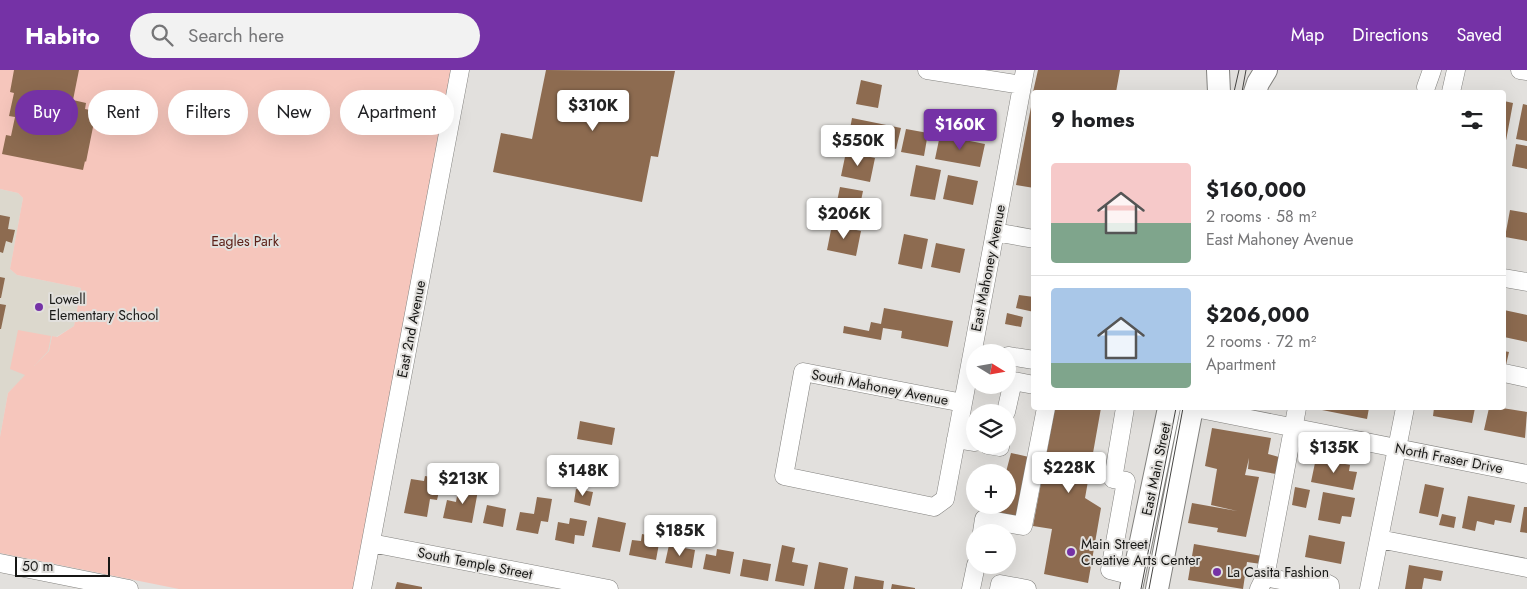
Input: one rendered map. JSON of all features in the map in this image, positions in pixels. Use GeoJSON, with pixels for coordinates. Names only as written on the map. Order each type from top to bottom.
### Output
{"type":"FeatureCollection","features":[{"type":"Feature","properties":{"kind":"main road"},"geometry":{"type":"LineString","coordinates":[[1218,70],[1219,90]]}},
{"type":"Feature","properties":{"kind":"main road"},"geometry":{"type":"LineString","coordinates":[[1256,90],[1266,70]]}},
{"type":"Feature","properties":{"kind":"main road","name":"East Main Street"},"geometry":{"type":"LineString","coordinates":[[1132,582],[1167,410]]}},
{"type":"Feature","properties":{"kind":"main road","name":"East Main Street"},"geometry":{"type":"LineString","coordinates":[[1157,589],[1194,410]]}},
{"type":"Feature","properties":{"kind":"street","name":"East 2nd Avenue"},"geometry":{"type":"LineString","coordinates":[[362,589],[460,70]]}},
{"type":"Feature","properties":{"kind":"street"},"geometry":{"type":"LineString","coordinates":[[927,70],[1024,77]]}},
{"type":"Feature","properties":{"kind":"street"},"geometry":{"type":"LineString","coordinates":[[1426,87],[1432,70]]}},
{"type":"Feature","properties":{"kind":"street"},"geometry":{"type":"LineString","coordinates":[[1452,90],[1456,70]]}},
{"type":"Feature","properties":{"kind":"street"},"geometry":{"type":"LineString","coordinates":[[1520,70],[1527,72]]}},
{"type":"Feature","properties":{"kind":"street","name":"East Mahoney Avenue"},"geometry":{"type":"LineString","coordinates":[[977,344],[1024,77]]}},
{"type":"Feature","properties":{"kind":"street"},"geometry":{"type":"LineString","coordinates":[[995,232],[1031,238]]}},
{"type":"Feature","properties":{"kind":"street"},"geometry":{"type":"LineString","coordinates":[[1506,278],[1527,282]]}},
{"type":"Feature","properties":{"kind":"street"},"geometry":{"type":"LineString","coordinates":[[1016,357],[1031,360]]}},
{"type":"Feature","properties":{"kind":"street","name":"South Mahoney Avenue"},"geometry":{"type":"LineString","coordinates":[[951,465],[945,499],[934,507],[784,476],[803,372],[963,403]]}},
{"type":"Feature","properties":{"kind":"street"},"geometry":{"type":"LineString","coordinates":[[1506,373],[1527,378]]}},
{"type":"Feature","properties":{"kind":"street"},"geometry":{"type":"LineString","coordinates":[[1016,381],[1031,384]]}},
{"type":"Feature","properties":{"kind":"street","name":"East Mahoney Avenue"},"geometry":{"type":"LineString","coordinates":[[951,465],[966,393]]}},
{"type":"Feature","properties":{"kind":"street"},"geometry":{"type":"LineString","coordinates":[[1016,525],[1023,526],[1046,410]]}},
{"type":"Feature","properties":{"kind":"street"},"geometry":{"type":"LineString","coordinates":[[1125,410],[1113,478],[1126,481],[1153,482]]}},
{"type":"Feature","properties":{"kind":"street","name":"North Fraser Drive"},"geometry":{"type":"LineString","coordinates":[[1204,410],[1527,474]]}},
{"type":"Feature","properties":{"kind":"street"},"geometry":{"type":"LineString","coordinates":[[1297,410],[1262,583],[1296,586],[1324,582],[1330,586],[1330,589]]}},
{"type":"Feature","properties":{"kind":"street"},"geometry":{"type":"LineString","coordinates":[[1369,589],[1405,410]]}},
{"type":"Feature","properties":{"kind":"street"},"geometry":{"type":"LineString","coordinates":[[956,439],[966,441]]}},
{"type":"Feature","properties":{"kind":"street"},"geometry":{"type":"LineString","coordinates":[[1126,481],[1110,570],[1132,582]]}},
{"type":"Feature","properties":{"kind":"street"},"geometry":{"type":"LineString","coordinates":[[983,524],[984,519],[1012,524]]}},
{"type":"Feature","properties":{"kind":"street"},"geometry":{"type":"LineString","coordinates":[[1379,539],[1527,568]]}},
{"type":"Feature","properties":{"kind":"street","name":"South Temple Street"},"geometry":{"type":"LineString","coordinates":[[371,543],[608,589]]}},
{"type":"Feature","properties":{"kind":"street"},"geometry":{"type":"LineString","coordinates":[[0,563],[77,584],[129,589]]}},
{"type":"Feature","properties":{"kind":"street"},"geometry":{"type":"LineString","coordinates":[[972,589],[974,574]]}},
{"type":"Feature","properties":{"kind":"street"},"geometry":{"type":"LineString","coordinates":[[1000,586],[1027,589]]}},
{"type":"Feature","properties":{"kind":"shaded area","name":"Lowell Elementary School"},"geometry":{"type":"Polygon","coordinates":[[[0,189],[18,193],[23,198],[10,269],[17,275],[81,288],[74,326],[56,337],[52,336],[49,351],[8,393],[0,437],[0,189]]]}},
{"type":"Feature","properties":{"kind":"green space","name":"Eagles Park"},"geometry":{"type":"Polygon","coordinates":[[[0,70],[451,70],[447,90],[340,90],[340,135],[439,135],[355,589],[179,589],[0,553],[0,437],[8,393],[25,375],[10,369],[18,330],[51,336],[48,351],[34,366],[49,351],[52,336],[57,337],[74,326],[81,288],[17,275],[10,269],[23,198],[18,193],[0,189],[0,70]]]}},
{"type":"Feature","properties":{"kind":"building"},"geometry":{"type":"Polygon","coordinates":[[[14,70],[79,70],[75,90],[15,90],[15,117],[9,116],[14,93],[10,92],[14,70]]]}},
{"type":"Feature","properties":{"kind":"building"},"geometry":{"type":"Polygon","coordinates":[[[546,70],[675,71],[658,157],[651,156],[642,202],[493,172],[501,133],[532,139],[546,70]]]}},
{"type":"Feature","properties":{"kind":"building"},"geometry":{"type":"Polygon","coordinates":[[[1038,70],[1120,70],[1116,90],[1033,90],[1038,70]]]}},
{"type":"Feature","properties":{"kind":"building"},"geometry":{"type":"Polygon","coordinates":[[[861,80],[882,85],[878,108],[856,104],[861,80]]]}},
{"type":"Feature","properties":{"kind":"building"},"geometry":{"type":"Polygon","coordinates":[[[78,101],[86,103],[85,109],[88,110],[88,135],[91,135],[83,170],[2,154],[6,135],[11,136],[15,117],[15,135],[78,135],[78,101]]]}},
{"type":"Feature","properties":{"kind":"building"},"geometry":{"type":"Polygon","coordinates":[[[1506,101],[1513,103],[1506,141],[1506,101]]]}},
{"type":"Feature","properties":{"kind":"building"},"geometry":{"type":"Polygon","coordinates":[[[1523,104],[1527,105],[1527,141],[1516,139],[1523,104]]]}},
{"type":"Feature","properties":{"kind":"building"},"geometry":{"type":"Polygon","coordinates":[[[1031,107],[1031,188],[1016,185],[1031,107]]]}},
{"type":"Feature","properties":{"kind":"building"},"geometry":{"type":"Polygon","coordinates":[[[852,118],[901,128],[896,149],[848,140],[852,118]]]}},
{"type":"Feature","properties":{"kind":"building"},"geometry":{"type":"Polygon","coordinates":[[[906,129],[928,133],[924,156],[901,152],[906,129]]]}},
{"type":"Feature","properties":{"kind":"building"},"geometry":{"type":"Polygon","coordinates":[[[940,135],[985,144],[980,167],[935,159],[940,135]]]}},
{"type":"Feature","properties":{"kind":"building"},"geometry":{"type":"Polygon","coordinates":[[[1516,144],[1527,146],[1527,169],[1512,166],[1516,144]]]}},
{"type":"Feature","properties":{"kind":"building"},"geometry":{"type":"Polygon","coordinates":[[[846,152],[875,158],[870,182],[841,176],[846,152]]]}},
{"type":"Feature","properties":{"kind":"building"},"geometry":{"type":"Polygon","coordinates":[[[916,165],[941,170],[935,200],[910,196],[916,165]]]}},
{"type":"Feature","properties":{"kind":"building"},"geometry":{"type":"Polygon","coordinates":[[[948,175],[978,181],[973,205],[943,199],[948,175]]]}},
{"type":"Feature","properties":{"kind":"building"},"geometry":{"type":"Polygon","coordinates":[[[840,187],[863,191],[857,220],[834,216],[840,187]]]}},
{"type":"Feature","properties":{"kind":"building"},"geometry":{"type":"Polygon","coordinates":[[[1510,210],[1527,213],[1527,241],[1506,237],[1510,210]]]}},
{"type":"Feature","properties":{"kind":"building"},"geometry":{"type":"Polygon","coordinates":[[[0,215],[10,217],[8,229],[15,230],[12,243],[6,241],[3,253],[0,252],[0,215]]]}},
{"type":"Feature","properties":{"kind":"building"},"geometry":{"type":"Polygon","coordinates":[[[832,225],[861,231],[856,256],[827,250],[832,225]]]}},
{"type":"Feature","properties":{"kind":"building"},"geometry":{"type":"Polygon","coordinates":[[[904,234],[928,239],[922,269],[898,264],[904,234]]]}},
{"type":"Feature","properties":{"kind":"building"},"geometry":{"type":"Polygon","coordinates":[[[936,243],[965,249],[960,273],[931,267],[936,243]]]}},
{"type":"Feature","properties":{"kind":"building"},"geometry":{"type":"Polygon","coordinates":[[[0,277],[5,278],[1,298],[0,298],[0,277]]]}},
{"type":"Feature","properties":{"kind":"building"},"geometry":{"type":"Polygon","coordinates":[[[1019,295],[1031,297],[1031,311],[1016,308],[1019,295]]]}},
{"type":"Feature","properties":{"kind":"building"},"geometry":{"type":"Polygon","coordinates":[[[0,304],[6,305],[1,329],[0,329],[0,304]]]}},
{"type":"Feature","properties":{"kind":"building"},"geometry":{"type":"Polygon","coordinates":[[[884,308],[953,321],[948,347],[901,338],[902,331],[883,328],[881,340],[843,333],[844,326],[869,331],[871,322],[881,324],[884,308]]]}},
{"type":"Feature","properties":{"kind":"building"},"geometry":{"type":"Polygon","coordinates":[[[1506,310],[1527,315],[1527,342],[1506,337],[1506,310]]]}},
{"type":"Feature","properties":{"kind":"building"},"geometry":{"type":"Polygon","coordinates":[[[1007,313],[1023,317],[1021,327],[1005,324],[1007,313]]]}},
{"type":"Feature","properties":{"kind":"building"},"geometry":{"type":"Polygon","coordinates":[[[1506,351],[1509,352],[1506,365],[1506,351]]]}},
{"type":"Feature","properties":{"kind":"building"},"geometry":{"type":"Polygon","coordinates":[[[1506,409],[1527,412],[1525,438],[1484,430],[1489,410],[1506,409]]]}},
{"type":"Feature","properties":{"kind":"building"},"geometry":{"type":"Polygon","coordinates":[[[1055,410],[1101,410],[1085,498],[1101,508],[1088,583],[1044,574],[1052,529],[1033,526],[1055,410]]]}},
{"type":"Feature","properties":{"kind":"building"},"geometry":{"type":"Polygon","coordinates":[[[1322,410],[1369,410],[1367,419],[1322,410]]]}},
{"type":"Feature","properties":{"kind":"building"},"geometry":{"type":"Polygon","coordinates":[[[1434,410],[1475,410],[1472,423],[1433,416],[1434,410]]]}},
{"type":"Feature","properties":{"kind":"building"},"geometry":{"type":"Polygon","coordinates":[[[580,421],[615,428],[612,445],[577,439],[580,421]]]}},
{"type":"Feature","properties":{"kind":"building"},"geometry":{"type":"Polygon","coordinates":[[[1212,428],[1271,438],[1268,454],[1279,457],[1276,474],[1248,469],[1249,458],[1245,475],[1259,477],[1246,537],[1217,532],[1218,528],[1188,523],[1192,503],[1237,511],[1211,505],[1217,469],[1205,466],[1212,428]]]}},
{"type":"Feature","properties":{"kind":"building"},"geometry":{"type":"Polygon","coordinates":[[[1011,454],[1029,457],[1017,519],[998,515],[1016,514],[1016,464],[1008,464],[1011,454]]]}},
{"type":"Feature","properties":{"kind":"building"},"geometry":{"type":"Polygon","coordinates":[[[1316,458],[1350,465],[1349,471],[1357,472],[1353,490],[1311,482],[1316,458]]]}},
{"type":"Feature","properties":{"kind":"building"},"geometry":{"type":"Polygon","coordinates":[[[425,476],[442,479],[437,500],[430,499],[427,517],[404,513],[411,479],[424,481],[425,476]]]}},
{"type":"Feature","properties":{"kind":"building"},"geometry":{"type":"Polygon","coordinates":[[[468,483],[479,485],[472,523],[443,518],[447,500],[456,502],[458,490],[466,492],[468,483]]]}},
{"type":"Feature","properties":{"kind":"building"},"geometry":{"type":"Polygon","coordinates":[[[1425,484],[1444,488],[1438,517],[1419,513],[1425,484]]]}},
{"type":"Feature","properties":{"kind":"building"},"geometry":{"type":"Polygon","coordinates":[[[1295,487],[1310,490],[1306,508],[1292,505],[1295,487]]]}},
{"type":"Feature","properties":{"kind":"building"},"geometry":{"type":"Polygon","coordinates":[[[576,489],[593,492],[590,506],[574,502],[576,489]]]}},
{"type":"Feature","properties":{"kind":"building"},"geometry":{"type":"Polygon","coordinates":[[[1323,492],[1355,498],[1351,517],[1342,516],[1340,524],[1318,520],[1323,492]]]}},
{"type":"Feature","properties":{"kind":"building"},"geometry":{"type":"Polygon","coordinates":[[[1468,496],[1515,505],[1511,523],[1495,520],[1494,525],[1477,521],[1475,531],[1462,528],[1468,496]]]}},
{"type":"Feature","properties":{"kind":"building"},"geometry":{"type":"Polygon","coordinates":[[[537,497],[552,499],[548,522],[541,521],[538,534],[516,530],[520,512],[534,514],[537,497]]]}},
{"type":"Feature","properties":{"kind":"building"},"geometry":{"type":"Polygon","coordinates":[[[487,505],[506,509],[503,527],[483,523],[487,505]]]}},
{"type":"Feature","properties":{"kind":"building"},"geometry":{"type":"Polygon","coordinates":[[[1524,507],[1527,507],[1527,533],[1520,532],[1524,507]]]}},
{"type":"Feature","properties":{"kind":"building"},"geometry":{"type":"Polygon","coordinates":[[[1442,514],[1456,517],[1454,528],[1439,525],[1442,514]]]}},
{"type":"Feature","properties":{"kind":"building"},"geometry":{"type":"Polygon","coordinates":[[[598,517],[626,523],[620,552],[592,547],[598,517]]]}},
{"type":"Feature","properties":{"kind":"building"},"geometry":{"type":"Polygon","coordinates":[[[570,518],[587,521],[584,536],[575,535],[574,544],[555,540],[558,522],[569,524],[570,518]]]}},
{"type":"Feature","properties":{"kind":"building"},"geometry":{"type":"Polygon","coordinates":[[[642,534],[660,538],[656,560],[629,555],[632,540],[641,541],[642,534]]]}},
{"type":"Feature","properties":{"kind":"building"},"geometry":{"type":"Polygon","coordinates":[[[1309,535],[1345,542],[1341,564],[1305,557],[1309,535]]]}},
{"type":"Feature","properties":{"kind":"building","name":"La Casita Fashion"},"geometry":{"type":"Polygon","coordinates":[[[1194,544],[1262,556],[1261,564],[1247,562],[1243,589],[1188,580],[1194,544]]]}},
{"type":"Feature","properties":{"kind":"building"},"geometry":{"type":"Polygon","coordinates":[[[669,545],[695,550],[692,568],[665,563],[669,545]]]}},
{"type":"Feature","properties":{"kind":"building"},"geometry":{"type":"Polygon","coordinates":[[[782,545],[795,548],[792,562],[808,565],[804,586],[775,581],[782,545]]]}},
{"type":"Feature","properties":{"kind":"building"},"geometry":{"type":"Polygon","coordinates":[[[717,549],[734,552],[730,574],[703,569],[706,554],[716,556],[717,549]]]}},
{"type":"Feature","properties":{"kind":"building"},"geometry":{"type":"Polygon","coordinates":[[[743,559],[771,564],[768,581],[740,576],[743,559]]]}},
{"type":"Feature","properties":{"kind":"building"},"geometry":{"type":"Polygon","coordinates":[[[819,562],[848,568],[844,589],[814,589],[819,562]]]}},
{"type":"Feature","properties":{"kind":"building"},"geometry":{"type":"Polygon","coordinates":[[[1409,565],[1443,571],[1441,581],[1424,578],[1422,589],[1405,589],[1409,565]]]}},
{"type":"Feature","properties":{"kind":"building"},"geometry":{"type":"Polygon","coordinates":[[[855,576],[884,581],[883,589],[853,589],[855,576]]]}},
{"type":"Feature","properties":{"kind":"building"},"geometry":{"type":"Polygon","coordinates":[[[397,582],[422,587],[422,589],[395,589],[397,582]]]}},
{"type":"Feature","properties":{"kind":"building"},"geometry":{"type":"Polygon","coordinates":[[[892,584],[915,588],[915,589],[891,589],[892,584]]]}},
{"type":"Feature","properties":{"kind":"tram line"},"geometry":{"type":"LineString","coordinates":[[1234,90],[1239,70]]}},
{"type":"Feature","properties":{"kind":"tram line"},"geometry":{"type":"LineString","coordinates":[[1242,90],[1246,70]]}},
{"type":"Feature","properties":{"kind":"tram line"},"geometry":{"type":"LineString","coordinates":[[1141,589],[1176,410]]}},
{"type":"Feature","properties":{"kind":"tram line"},"geometry":{"type":"LineString","coordinates":[[1149,589],[1183,410]]}},
{"type":"Feature","properties":{"kind":"place","name":"Lowell Elementary School"},"geometry":{"type":"Point","coordinates":[39,307]}},
{"type":"Feature","properties":{"kind":"place","name":"Main Street Creative Arts Center"},"geometry":{"type":"Point","coordinates":[1071,552]}},
{"type":"Feature","properties":{"kind":"place","name":"La Casita Fashion"},"geometry":{"type":"Point","coordinates":[1217,572]}}]}
